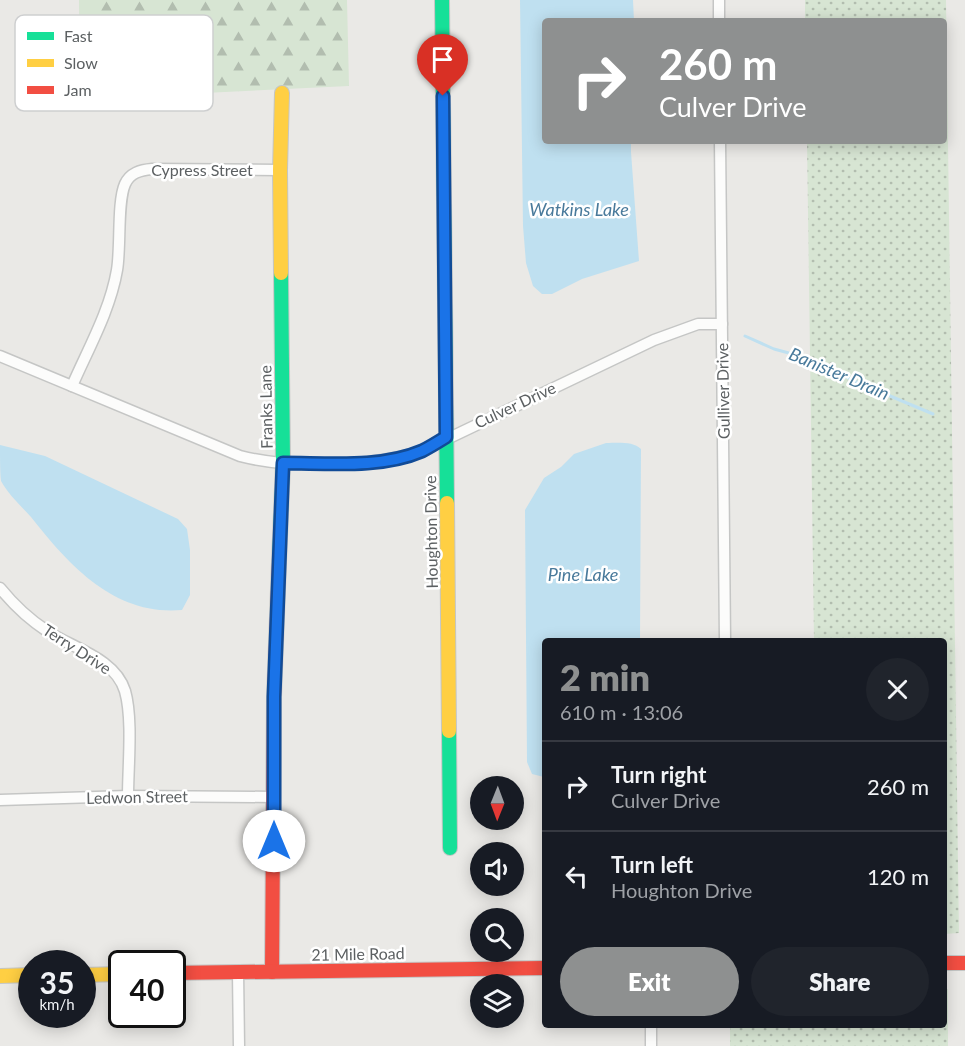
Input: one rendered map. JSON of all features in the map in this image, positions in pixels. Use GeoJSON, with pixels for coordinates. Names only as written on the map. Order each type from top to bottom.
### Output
{"type":"FeatureCollection","features":[{"type":"Feature","properties":{"kind":"street","name":"Houghton Drive"},"geometry":{"type":"LineString","coordinates":[[442,0],[450,848]]}},
{"type":"Feature","properties":{"kind":"street"},"geometry":{"type":"LineString","coordinates":[[719,0],[719,18]]}},
{"type":"Feature","properties":{"kind":"street","name":"Franks Lane"},"geometry":{"type":"LineString","coordinates":[[272,972],[274,697],[283,463],[280,170],[282,93]]}},
{"type":"Feature","properties":{"kind":"street","name":"Gulliver Drive"},"geometry":{"type":"LineString","coordinates":[[720,144],[725,638]]}},
{"type":"Feature","properties":{"kind":"street","name":"Cypress Street"},"geometry":{"type":"LineString","coordinates":[[72,386],[111,298],[117,270],[122,195],[124,185],[131,176],[136,172],[152,169],[280,170]]}},
{"type":"Feature","properties":{"kind":"street","name":"Culver Drive"},"geometry":{"type":"LineString","coordinates":[[0,356],[240,456],[283,463],[358,463],[399,458],[422,451],[446,437],[654,340],[698,324],[722,324]]}},
{"type":"Feature","properties":{"kind":"street","name":"Terry Drive"},"geometry":{"type":"LineString","coordinates":[[1,592],[37,624],[109,668],[123,685],[128,712],[128,796]]}},
{"type":"Feature","properties":{"kind":"street","name":"Ledwon Street"},"geometry":{"type":"LineString","coordinates":[[0,800],[128,796],[274,796]]}},
{"type":"Feature","properties":{"kind":"street"},"geometry":{"type":"LineString","coordinates":[[947,963],[965,963]]}},
{"type":"Feature","properties":{"kind":"street","name":"21 Mile Road"},"geometry":{"type":"LineString","coordinates":[[186,973],[542,968]]}},
{"type":"Feature","properties":{"kind":"street"},"geometry":{"type":"LineString","coordinates":[[238,972],[239,1046]]}},
{"type":"Feature","properties":{"kind":"street"},"geometry":{"type":"LineString","coordinates":[[0,976],[18,975]]}},
{"type":"Feature","properties":{"kind":"street"},"geometry":{"type":"LineString","coordinates":[[651,1028],[651,1046]]}},
{"type":"Feature","properties":{"kind":"green space"},"geometry":{"type":"Polygon","coordinates":[[[79,0],[347,0],[349,86],[213,93],[213,15],[79,15],[79,0]]]}},
{"type":"Feature","properties":{"kind":"green space"},"geometry":{"type":"Polygon","coordinates":[[[805,0],[946,0],[946,18],[805,18],[805,0]]]}},
{"type":"Feature","properties":{"kind":"green space"},"geometry":{"type":"Polygon","coordinates":[[[947,72],[959,933],[947,934],[947,638],[814,638],[807,144],[947,144],[947,72]]]}},
{"type":"Feature","properties":{"kind":"green space"},"geometry":{"type":"Polygon","coordinates":[[[948,989],[948,1046],[730,1046],[730,1028],[947,1028],[948,989]]]}},
{"type":"Feature","properties":{"kind":"water","name":"Watkins Lake"},"geometry":{"type":"Polygon","coordinates":[[[520,0],[633,0],[634,18],[542,18],[542,144],[631,144],[639,261],[582,279],[552,294],[542,294],[533,286],[526,263],[523,226],[520,0]]]}},
{"type":"Feature","properties":{"kind":"water","name":"Pine Lake"},"geometry":{"type":"Polygon","coordinates":[[[606,443],[629,444],[641,449],[640,638],[542,638],[542,776],[532,774],[527,762],[525,510],[544,478],[561,467],[574,454],[606,443]]]}},
{"type":"Feature","properties":{"kind":"water"},"geometry":{"type":"Polygon","coordinates":[[[0,445],[45,456],[178,519],[187,529],[190,550],[190,595],[182,610],[158,610],[135,605],[95,584],[78,569],[61,553],[4,486],[1,481],[0,445]]]}},
{"type":"Feature","properties":{"kind":"waterway","name":"Banister Drain"},"geometry":{"type":"LineString","coordinates":[[745,336],[774,349],[811,359],[852,380],[933,414]]}},
{"type":"Feature","properties":{"kind":"traffic: fast"},"geometry":{"type":"LineString","coordinates":[[442,0],[447,503]]}},
{"type":"Feature","properties":{"kind":"traffic: fast"},"geometry":{"type":"LineString","coordinates":[[279,562],[283,463],[281,273]]}},
{"type":"Feature","properties":{"kind":"traffic: fast"},"geometry":{"type":"LineString","coordinates":[[449,731],[450,848]]}},
{"type":"Feature","properties":{"kind":"traffic: slow"},"geometry":{"type":"LineString","coordinates":[[281,273],[282,93]]}},
{"type":"Feature","properties":{"kind":"traffic: slow"},"geometry":{"type":"LineString","coordinates":[[447,503],[449,731]]}},
{"type":"Feature","properties":{"kind":"traffic: slow"},"geometry":{"type":"LineString","coordinates":[[96,975],[108,974]]}},
{"type":"Feature","properties":{"kind":"traffic: slow"},"geometry":{"type":"LineString","coordinates":[[0,976],[18,975]]}},
{"type":"Feature","properties":{"kind":"traffic: jam"},"geometry":{"type":"LineString","coordinates":[[272,972],[274,697],[279,562]]}},
{"type":"Feature","properties":{"kind":"traffic: jam"},"geometry":{"type":"LineString","coordinates":[[947,963],[965,963]]}},
{"type":"Feature","properties":{"kind":"traffic: jam"},"geometry":{"type":"LineString","coordinates":[[186,973],[542,968]]}},
{"type":"Feature","properties":{"kind":"route"},"geometry":{"type":"LineString","coordinates":[[274,841],[274,697],[283,463],[358,463],[399,458],[422,451],[446,437],[443,96]]}}]}
